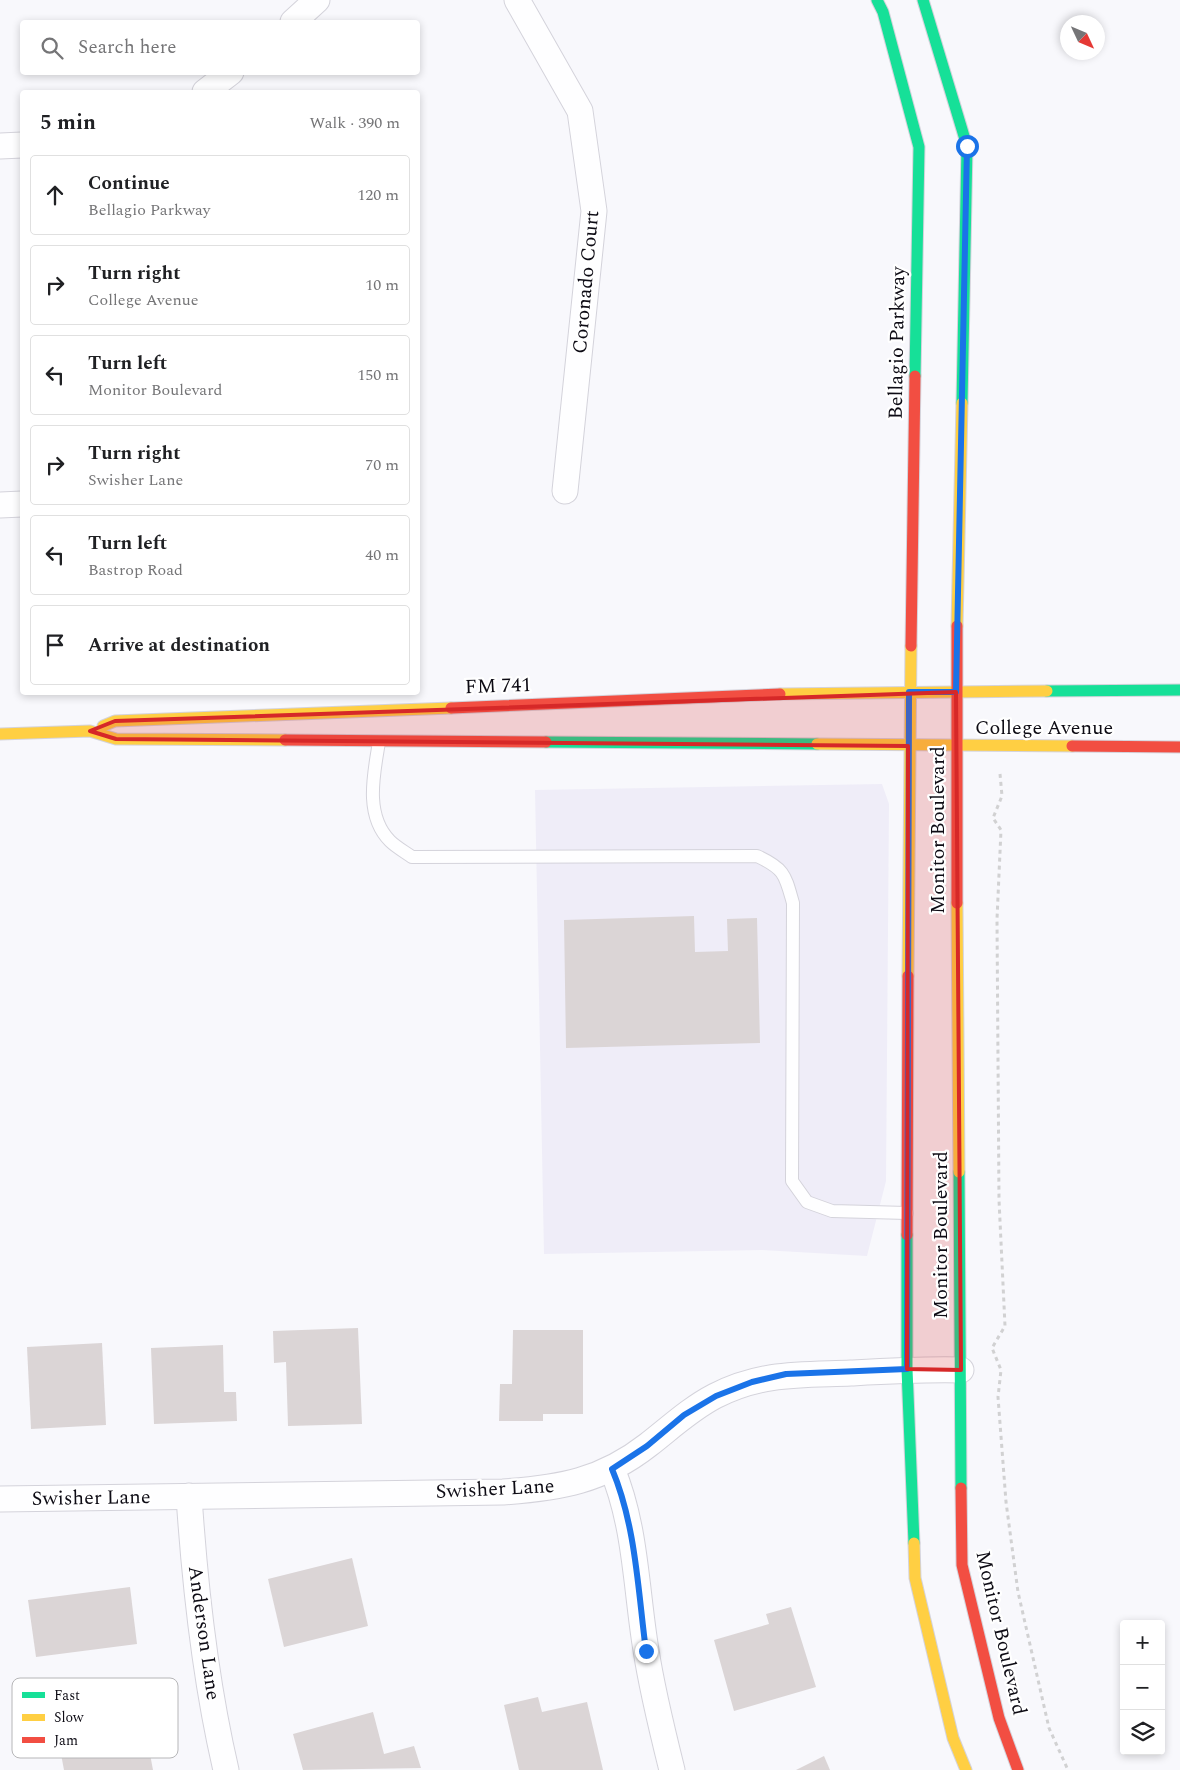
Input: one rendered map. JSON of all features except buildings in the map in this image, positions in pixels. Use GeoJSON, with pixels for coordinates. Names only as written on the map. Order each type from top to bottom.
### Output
{"type":"FeatureCollection","features":[{"type":"Feature","properties":{"kind":"street"},"geometry":{"type":"LineString","coordinates":[[295,20],[317,0]]}},
{"type":"Feature","properties":{"kind":"street","name":"Coronado Court"},"geometry":{"type":"LineString","coordinates":[[517,0],[580,111],[594,211],[565,491]]}},
{"type":"Feature","properties":{"kind":"street","name":"Bellagio Parkway"},"geometry":{"type":"LineString","coordinates":[[877,0],[883,12],[919,146],[909,692]]}},
{"type":"Feature","properties":{"kind":"street"},"geometry":{"type":"LineString","coordinates":[[923,0],[967,146],[956,692]]}},
{"type":"Feature","properties":{"kind":"street"},"geometry":{"type":"LineString","coordinates":[[208,90],[227,75]]}},
{"type":"Feature","properties":{"kind":"street"},"geometry":{"type":"LineString","coordinates":[[0,146],[20,145]]}},
{"type":"Feature","properties":{"kind":"street"},"geometry":{"type":"LineString","coordinates":[[0,505],[20,504]]}},
{"type":"Feature","properties":{"kind":"street","name":"College Avenue"},"geometry":{"type":"LineString","coordinates":[[909,692],[1180,690]]}},
{"type":"Feature","properties":{"kind":"street","name":"FM 741"},"geometry":{"type":"LineString","coordinates":[[90,731],[114,721],[812,693],[909,692]]}},
{"type":"Feature","properties":{"kind":"street","name":"Monitor Boulevard"},"geometry":{"type":"LineString","coordinates":[[909,692],[907,1369],[915,1578],[953,1738],[966,1770]]}},
{"type":"Feature","properties":{"kind":"street","name":"Monitor Boulevard"},"geometry":{"type":"LineString","coordinates":[[956,692],[962,1565],[999,1718],[1018,1770]]}},
{"type":"Feature","properties":{"kind":"street","name":"FM 741"},"geometry":{"type":"LineString","coordinates":[[0,734],[90,731],[116,739],[908,746]]}},
{"type":"Feature","properties":{"kind":"street","name":"College Avenue"},"geometry":{"type":"LineString","coordinates":[[908,746],[1180,747]]}},
{"type":"Feature","properties":{"kind":"street","name":"Swisher Lane"},"geometry":{"type":"LineString","coordinates":[[0,1499],[504,1492],[549,1489],[612,1469],[647,1446],[684,1415],[716,1396],[752,1382],[786,1374],[907,1369],[961,1370]]}},
{"type":"Feature","properties":{"kind":"street"},"geometry":{"type":"LineString","coordinates":[[612,1469],[623,1496],[646,1651],[658,1718],[672,1770]]}},
{"type":"Feature","properties":{"kind":"street","name":"Anderson Lane"},"geometry":{"type":"LineString","coordinates":[[189,1496],[192,1550],[204,1649],[226,1770]]}},
{"type":"Feature","properties":{"kind":"lane"},"geometry":{"type":"LineString","coordinates":[[379,742],[373,780],[374,816],[389,840],[412,857],[757,856],[786,875],[793,903],[792,1181],[807,1202],[832,1212],[907,1213]]}},
{"type":"Feature","properties":{"kind":"path"},"geometry":{"type":"LineString","coordinates":[[1000,774],[1002,796],[993,818],[1001,830],[997,928],[999,1200],[1004,1326],[992,1348],[1001,1370],[998,1397],[1005,1483],[1018,1592],[1049,1728],[1068,1770]]}},
{"type":"Feature","properties":{"kind":"highlighted area"},"geometry":{"type":"Polygon","coordinates":[[[956,692],[961,1370],[907,1369],[908,746],[116,739],[90,731],[115,721],[956,692]]]}},
{"type":"Feature","properties":{"kind":"shaded area"},"geometry":{"type":"Polygon","coordinates":[[[882,784],[889,804],[886,1181],[867,1256],[762,1250],[544,1254],[535,790],[882,784]]]}},
{"type":"Feature","properties":{"kind":"traffic: fast"},"geometry":{"type":"LineString","coordinates":[[877,0],[883,12],[919,147],[915,376]]}},
{"type":"Feature","properties":{"kind":"traffic: fast"},"geometry":{"type":"LineString","coordinates":[[923,0],[967,146],[962,403]]}},
{"type":"Feature","properties":{"kind":"traffic: fast"},"geometry":{"type":"LineString","coordinates":[[1047,691],[1180,690]]}},
{"type":"Feature","properties":{"kind":"traffic: fast"},"geometry":{"type":"LineString","coordinates":[[546,742],[817,744]]}},
{"type":"Feature","properties":{"kind":"traffic: fast"},"geometry":{"type":"LineString","coordinates":[[959,1172],[961,1488]]}},
{"type":"Feature","properties":{"kind":"traffic: fast"},"geometry":{"type":"LineString","coordinates":[[907,1235],[907,1369],[914,1543]]}},
{"type":"Feature","properties":{"kind":"traffic: slow"},"geometry":{"type":"LineString","coordinates":[[957,626],[962,403]]}},
{"type":"Feature","properties":{"kind":"traffic: slow"},"geometry":{"type":"LineString","coordinates":[[908,976],[911,646]]}},
{"type":"Feature","properties":{"kind":"traffic: slow"},"geometry":{"type":"LineString","coordinates":[[780,694],[1047,691]]}},
{"type":"Feature","properties":{"kind":"traffic: slow"},"geometry":{"type":"LineString","coordinates":[[103,726],[115,721],[451,708]]}},
{"type":"Feature","properties":{"kind":"traffic: slow"},"geometry":{"type":"LineString","coordinates":[[0,734],[90,731],[116,739],[285,740]]}},
{"type":"Feature","properties":{"kind":"traffic: slow"},"geometry":{"type":"LineString","coordinates":[[817,744],[1072,746]]}},
{"type":"Feature","properties":{"kind":"traffic: slow"},"geometry":{"type":"LineString","coordinates":[[957,903],[959,1172]]}},
{"type":"Feature","properties":{"kind":"traffic: slow"},"geometry":{"type":"LineString","coordinates":[[914,1543],[915,1578],[953,1738],[966,1770]]}},
{"type":"Feature","properties":{"kind":"traffic: jam"},"geometry":{"type":"LineString","coordinates":[[911,646],[915,376]]}},
{"type":"Feature","properties":{"kind":"traffic: jam"},"geometry":{"type":"LineString","coordinates":[[957,626],[957,903]]}},
{"type":"Feature","properties":{"kind":"traffic: jam"},"geometry":{"type":"LineString","coordinates":[[451,708],[780,694]]}},
{"type":"Feature","properties":{"kind":"traffic: jam"},"geometry":{"type":"LineString","coordinates":[[285,740],[546,742]]}},
{"type":"Feature","properties":{"kind":"traffic: jam"},"geometry":{"type":"LineString","coordinates":[[1072,746],[1180,747]]}},
{"type":"Feature","properties":{"kind":"traffic: jam"},"geometry":{"type":"LineString","coordinates":[[907,1235],[908,976]]}},
{"type":"Feature","properties":{"kind":"traffic: jam"},"geometry":{"type":"LineString","coordinates":[[961,1488],[962,1565],[999,1718],[1018,1770]]}},
{"type":"Feature","properties":{"kind":"route"},"geometry":{"type":"LineString","coordinates":[[646,1651],[628,1522],[623,1496],[612,1469],[647,1446],[684,1415],[716,1396],[752,1382],[786,1374],[850,1373],[907,1369],[909,692],[956,692],[967,146]]}}]}
